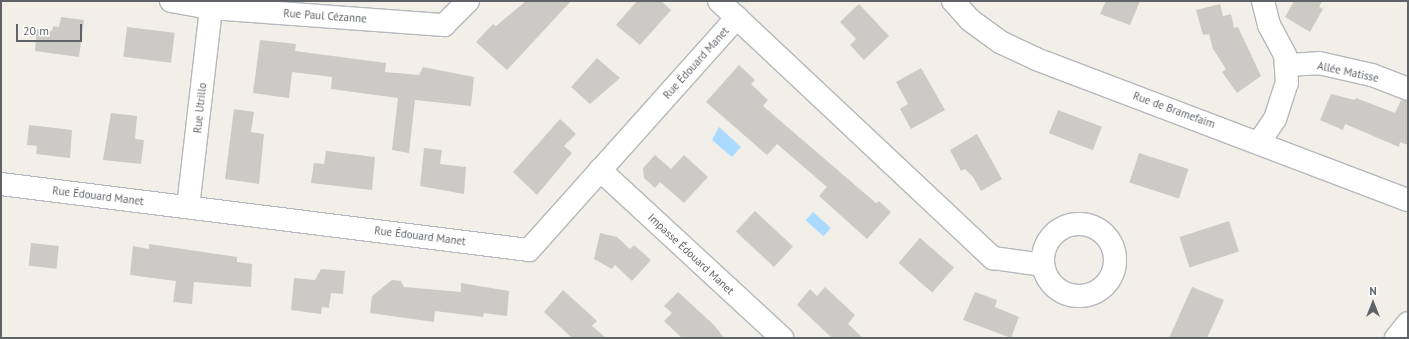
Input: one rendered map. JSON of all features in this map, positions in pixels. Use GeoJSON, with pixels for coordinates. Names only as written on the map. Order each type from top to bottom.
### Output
{"type":"FeatureCollection","features":[{"type":"Feature","properties":{"kind":"street","name":"Rue Paul Cézanne"},"geometry":{"type":"LineString","coordinates":[[171,1],[211,8],[239,6],[444,26],[468,1]]}},
{"type":"Feature","properties":{"kind":"street","name":"Rue Édouard Manet"},"geometry":{"type":"LineString","coordinates":[[719,1],[993,258],[1042,265]]}},
{"type":"Feature","properties":{"kind":"street","name":"Rue de Bramefaim"},"geometry":{"type":"LineString","coordinates":[[953,1],[970,20],[1000,42],[1036,59],[1260,142],[1408,200]]}},
{"type":"Feature","properties":{"kind":"street"},"geometry":{"type":"LineString","coordinates":[[1260,142],[1275,119],[1287,83],[1286,65],[1263,1]]}},
{"type":"Feature","properties":{"kind":"street","name":"Rue Utrillo"},"geometry":{"type":"LineString","coordinates":[[188,207],[211,8]]}},
{"type":"Feature","properties":{"kind":"street","name":"Rue Édouard Manet"},"geometry":{"type":"LineString","coordinates":[[1,184],[529,250],[737,17]]}},
{"type":"Feature","properties":{"kind":"street","name":"Allée Matisse"},"geometry":{"type":"LineString","coordinates":[[1286,65],[1319,63],[1372,75],[1408,89]]}},
{"type":"Feature","properties":{"kind":"street","name":"Impasse Édouard Manet"},"geometry":{"type":"LineString","coordinates":[[600,170],[782,338]]}},
{"type":"Feature","properties":{"kind":"street"},"geometry":{"type":"LineString","coordinates":[[1396,338],[1408,323]]}},
{"type":"Feature","properties":{"kind":"water"},"geometry":{"type":"Polygon","coordinates":[[[719,127],[741,147],[732,157],[712,140],[719,127]]]}},
{"type":"Feature","properties":{"kind":"water"},"geometry":{"type":"Polygon","coordinates":[[[813,212],[831,228],[823,236],[806,220],[813,212]]]}},
{"type":"Feature","properties":{"kind":"building"},"geometry":{"type":"Polygon","coordinates":[[[526,1],[571,1],[507,70],[476,42],[493,24],[496,26],[526,1]]]}},
{"type":"Feature","properties":{"kind":"building"},"geometry":{"type":"Polygon","coordinates":[[[637,1],[661,1],[671,10],[640,45],[616,25],[637,1]]]}},
{"type":"Feature","properties":{"kind":"building"},"geometry":{"type":"Polygon","coordinates":[[[1106,1],[1140,1],[1130,25],[1100,14],[1106,1]]]}},
{"type":"Feature","properties":{"kind":"building"},"geometry":{"type":"Polygon","coordinates":[[[1294,1],[1322,1],[1319,7],[1323,9],[1310,32],[1285,17],[1294,1]]]}},
{"type":"Feature","properties":{"kind":"building"},"geometry":{"type":"Polygon","coordinates":[[[859,4],[889,36],[864,60],[850,45],[856,39],[840,22],[859,4]]]}},
{"type":"Feature","properties":{"kind":"building"},"geometry":{"type":"Polygon","coordinates":[[[1220,4],[1223,16],[1231,14],[1234,28],[1238,27],[1261,76],[1237,93],[1222,72],[1226,69],[1213,49],[1209,34],[1203,35],[1196,10],[1220,4]]]}},
{"type":"Feature","properties":{"kind":"building"},"geometry":{"type":"Polygon","coordinates":[[[61,17],[84,20],[79,57],[35,51],[37,29],[52,31],[53,26],[59,27],[61,17]]]}},
{"type":"Feature","properties":{"kind":"building"},"geometry":{"type":"Polygon","coordinates":[[[127,27],[175,33],[171,63],[123,57],[127,27]]]}},
{"type":"Feature","properties":{"kind":"building"},"geometry":{"type":"Polygon","coordinates":[[[260,40],[296,44],[295,51],[386,63],[385,72],[419,75],[423,67],[474,77],[471,106],[415,100],[409,153],[392,150],[398,98],[331,89],[332,77],[292,72],[289,98],[253,93],[260,40]]]}},
{"type":"Feature","properties":{"kind":"building"},"geometry":{"type":"Polygon","coordinates":[[[597,58],[620,78],[590,104],[571,87],[597,58]]]}},
{"type":"Feature","properties":{"kind":"building"},"geometry":{"type":"Polygon","coordinates":[[[739,65],[755,80],[751,84],[768,100],[763,106],[876,203],[879,201],[891,212],[867,239],[819,196],[827,187],[777,144],[767,155],[706,102],[739,65]]]}},
{"type":"Feature","properties":{"kind":"building"},"geometry":{"type":"Polygon","coordinates":[[[921,68],[945,110],[911,129],[900,109],[908,104],[896,82],[921,68]]]}},
{"type":"Feature","properties":{"kind":"building"},"geometry":{"type":"Polygon","coordinates":[[[1331,94],[1355,100],[1356,98],[1395,113],[1401,100],[1408,101],[1408,145],[1400,142],[1399,147],[1345,124],[1343,130],[1320,120],[1331,94]]]}},
{"type":"Feature","properties":{"kind":"building"},"geometry":{"type":"Polygon","coordinates":[[[234,109],[254,112],[251,132],[264,134],[259,184],[225,179],[234,109]]]}},
{"type":"Feature","properties":{"kind":"building"},"geometry":{"type":"Polygon","coordinates":[[[1058,110],[1102,127],[1093,150],[1049,133],[1058,110]]]}},
{"type":"Feature","properties":{"kind":"building"},"geometry":{"type":"Polygon","coordinates":[[[111,113],[137,116],[135,139],[144,140],[141,164],[103,160],[111,113]]]}},
{"type":"Feature","properties":{"kind":"building"},"geometry":{"type":"Polygon","coordinates":[[[560,119],[576,134],[564,146],[572,153],[537,195],[513,172],[560,119]]]}},
{"type":"Feature","properties":{"kind":"building"},"geometry":{"type":"Polygon","coordinates":[[[29,125],[72,130],[70,158],[36,154],[37,146],[27,145],[29,125]]]}},
{"type":"Feature","properties":{"kind":"building"},"geometry":{"type":"Polygon","coordinates":[[[977,134],[1002,179],[981,191],[973,177],[965,169],[961,171],[950,150],[977,134]]]}},
{"type":"Feature","properties":{"kind":"building"},"geometry":{"type":"Polygon","coordinates":[[[424,148],[442,150],[440,164],[466,167],[464,194],[420,186],[424,148]]]}},
{"type":"Feature","properties":{"kind":"building"},"geometry":{"type":"Polygon","coordinates":[[[326,151],[375,157],[372,190],[311,183],[314,163],[324,164],[326,151]]]}},
{"type":"Feature","properties":{"kind":"building"},"geometry":{"type":"Polygon","coordinates":[[[1139,153],[1188,169],[1179,199],[1129,182],[1139,153]]]}},
{"type":"Feature","properties":{"kind":"building"},"geometry":{"type":"Polygon","coordinates":[[[655,155],[671,169],[684,155],[708,177],[684,203],[660,182],[655,188],[644,178],[643,168],[655,155]]]}},
{"type":"Feature","properties":{"kind":"building"},"geometry":{"type":"Polygon","coordinates":[[[755,211],[793,246],[774,267],[736,231],[755,211]]]}},
{"type":"Feature","properties":{"kind":"building"},"geometry":{"type":"Polygon","coordinates":[[[1229,221],[1239,251],[1189,268],[1180,237],[1229,221]]]}},
{"type":"Feature","properties":{"kind":"building"},"geometry":{"type":"Polygon","coordinates":[[[600,233],[617,237],[630,249],[634,245],[651,260],[632,281],[615,265],[612,269],[594,259],[600,233]]]}},
{"type":"Feature","properties":{"kind":"building"},"geometry":{"type":"Polygon","coordinates":[[[920,238],[954,268],[932,292],[898,263],[920,238]]]}},
{"type":"Feature","properties":{"kind":"building"},"geometry":{"type":"Polygon","coordinates":[[[31,243],[59,246],[56,269],[29,266],[31,243]]]}},
{"type":"Feature","properties":{"kind":"building"},"geometry":{"type":"Polygon","coordinates":[[[149,244],[237,257],[237,262],[252,264],[251,287],[194,282],[192,304],[173,302],[176,281],[130,275],[133,246],[149,249],[149,244]]]}},
{"type":"Feature","properties":{"kind":"building"},"geometry":{"type":"Polygon","coordinates":[[[321,269],[345,271],[343,294],[331,293],[329,308],[322,307],[321,314],[291,310],[294,278],[315,280],[321,269]]]}},
{"type":"Feature","properties":{"kind":"building"},"geometry":{"type":"Polygon","coordinates":[[[392,280],[401,281],[404,287],[461,292],[461,283],[509,291],[507,316],[484,313],[483,317],[435,311],[434,322],[370,313],[372,296],[392,280]]]}},
{"type":"Feature","properties":{"kind":"building"},"geometry":{"type":"Polygon","coordinates":[[[825,287],[855,315],[848,324],[863,338],[832,338],[797,305],[810,289],[817,296],[825,287]]]}},
{"type":"Feature","properties":{"kind":"building"},"geometry":{"type":"Polygon","coordinates":[[[1192,287],[1224,300],[1207,338],[1169,338],[1192,287]]]}},
{"type":"Feature","properties":{"kind":"building"},"geometry":{"type":"Polygon","coordinates":[[[563,290],[597,321],[592,326],[606,338],[572,338],[544,312],[563,290]]]}},
{"type":"Feature","properties":{"kind":"building"},"geometry":{"type":"Polygon","coordinates":[[[678,292],[714,325],[724,338],[682,338],[664,321],[672,313],[664,306],[678,292]]]}},
{"type":"Feature","properties":{"kind":"building"},"geometry":{"type":"Polygon","coordinates":[[[975,292],[997,300],[995,307],[1019,317],[1011,338],[963,320],[975,292]]]}}]}
